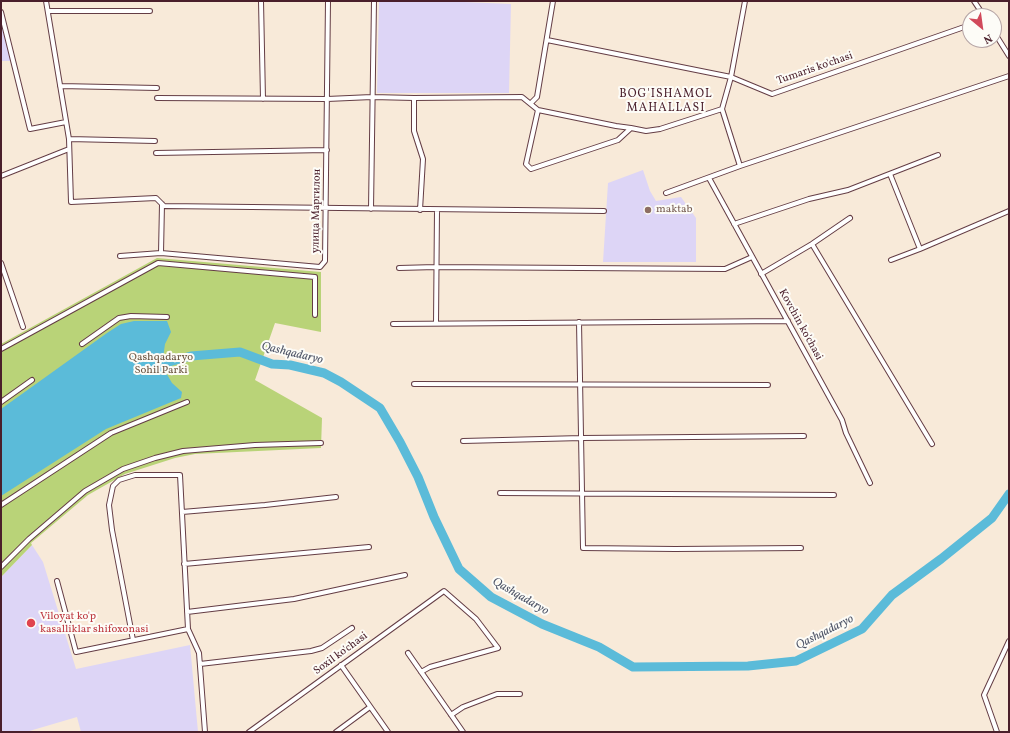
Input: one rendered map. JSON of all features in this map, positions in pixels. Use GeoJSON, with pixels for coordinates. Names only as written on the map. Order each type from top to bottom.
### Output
{"type":"FeatureCollection","features":[{"type":"Feature","properties":{"kind":"street"},"geometry":{"type":"LineString","coordinates":[[46,1],[69,139],[71,202],[156,198],[164,206],[604,211]]}},
{"type":"Feature","properties":{"kind":"street"},"geometry":{"type":"LineString","coordinates":[[261,1],[263,98]]}},
{"type":"Feature","properties":{"kind":"street","name":"улица Маргилон"},"geometry":{"type":"LineString","coordinates":[[120,256],[161,253],[320,267],[325,261],[328,1]]}},
{"type":"Feature","properties":{"kind":"street"},"geometry":{"type":"LineString","coordinates":[[371,209],[374,1]]}},
{"type":"Feature","properties":{"kind":"street"},"geometry":{"type":"LineString","coordinates":[[531,103],[537,98],[553,1]]}},
{"type":"Feature","properties":{"kind":"street"},"geometry":{"type":"LineString","coordinates":[[740,166],[722,109],[745,1]]}},
{"type":"Feature","properties":{"kind":"street"},"geometry":{"type":"LineString","coordinates":[[48,11],[150,11]]}},
{"type":"Feature","properties":{"kind":"street"},"geometry":{"type":"LineString","coordinates":[[1,12],[30,129],[66,122]]}},
{"type":"Feature","properties":{"kind":"street","name":"Tumaris ko'chasi"},"geometry":{"type":"LineString","coordinates":[[547,40],[730,77],[772,94],[962,27]]}},
{"type":"Feature","properties":{"kind":"street"},"geometry":{"type":"LineString","coordinates":[[1002,45],[1009,56]]}},
{"type":"Feature","properties":{"kind":"street"},"geometry":{"type":"LineString","coordinates":[[666,193],[740,166],[1009,76]]}},
{"type":"Feature","properties":{"kind":"street"},"geometry":{"type":"LineString","coordinates":[[60,86],[157,88]]}},
{"type":"Feature","properties":{"kind":"street"},"geometry":{"type":"LineString","coordinates":[[157,98],[327,99],[372,97],[522,97],[538,110],[646,131],[660,129],[722,109]]}},
{"type":"Feature","properties":{"kind":"street"},"geometry":{"type":"LineString","coordinates":[[414,98],[414,131],[423,159],[420,210]]}},
{"type":"Feature","properties":{"kind":"street"},"geometry":{"type":"LineString","coordinates":[[538,110],[526,164],[531,169],[618,140],[632,128]]}},
{"type":"Feature","properties":{"kind":"street"},"geometry":{"type":"LineString","coordinates":[[69,139],[155,141]]}},
{"type":"Feature","properties":{"kind":"street"},"geometry":{"type":"LineString","coordinates":[[1,176],[69,149]]}},
{"type":"Feature","properties":{"kind":"street"},"geometry":{"type":"LineString","coordinates":[[156,153],[327,150]]}},
{"type":"Feature","properties":{"kind":"street"},"geometry":{"type":"LineString","coordinates":[[734,224],[809,199],[848,190],[938,155]]}},
{"type":"Feature","properties":{"kind":"street"},"geometry":{"type":"LineString","coordinates":[[890,174],[920,249]]}},
{"type":"Feature","properties":{"kind":"street","name":"Kovchin ko'chasi"},"geometry":{"type":"LineString","coordinates":[[709,178],[842,420],[846,433],[870,483]]}},
{"type":"Feature","properties":{"kind":"street"},"geometry":{"type":"LineString","coordinates":[[161,253],[162,204]]}},
{"type":"Feature","properties":{"kind":"street"},"geometry":{"type":"LineString","coordinates":[[436,323],[437,210]]}},
{"type":"Feature","properties":{"kind":"street"},"geometry":{"type":"LineString","coordinates":[[891,260],[1009,211]]}},
{"type":"Feature","properties":{"kind":"street"},"geometry":{"type":"LineString","coordinates":[[761,274],[812,244],[850,218]]}},
{"type":"Feature","properties":{"kind":"street"},"geometry":{"type":"LineString","coordinates":[[812,244],[932,444]]}},
{"type":"Feature","properties":{"kind":"street"},"geometry":{"type":"LineString","coordinates":[[399,268],[725,268],[752,257]]}},
{"type":"Feature","properties":{"kind":"street"},"geometry":{"type":"LineString","coordinates":[[1,263],[23,327]]}},
{"type":"Feature","properties":{"kind":"street"},"geometry":{"type":"LineString","coordinates":[[1,348],[158,263],[315,277],[314,315]]}},
{"type":"Feature","properties":{"kind":"street"},"geometry":{"type":"LineString","coordinates":[[82,344],[119,318],[131,316],[167,317]]}},
{"type":"Feature","properties":{"kind":"street"},"geometry":{"type":"LineString","coordinates":[[393,324],[788,321]]}},
{"type":"Feature","properties":{"kind":"street"},"geometry":{"type":"LineString","coordinates":[[579,322],[583,548],[675,550],[801,548]]}},
{"type":"Feature","properties":{"kind":"street"},"geometry":{"type":"LineString","coordinates":[[1,402],[32,380]]}},
{"type":"Feature","properties":{"kind":"street"},"geometry":{"type":"LineString","coordinates":[[414,384],[768,385]]}},
{"type":"Feature","properties":{"kind":"street"},"geometry":{"type":"LineString","coordinates":[[1,505],[111,433],[187,402]]}},
{"type":"Feature","properties":{"kind":"street"},"geometry":{"type":"LineString","coordinates":[[464,441],[582,438],[804,436]]}},
{"type":"Feature","properties":{"kind":"street"},"geometry":{"type":"LineString","coordinates":[[1,567],[29,539],[85,491],[123,469],[155,458],[183,451],[256,445],[321,443]]}},
{"type":"Feature","properties":{"kind":"street"},"geometry":{"type":"LineString","coordinates":[[133,640],[112,530],[109,505],[113,486],[119,480],[135,475],[180,475],[188,629],[199,653],[205,732]]}},
{"type":"Feature","properties":{"kind":"street"},"geometry":{"type":"LineString","coordinates":[[500,493],[834,495]]}},
{"type":"Feature","properties":{"kind":"street"},"geometry":{"type":"LineString","coordinates":[[182,512],[336,497]]}},
{"type":"Feature","properties":{"kind":"street"},"geometry":{"type":"LineString","coordinates":[[184,564],[369,547]]}},
{"type":"Feature","properties":{"kind":"street"},"geometry":{"type":"LineString","coordinates":[[187,612],[294,599],[405,575]]}},
{"type":"Feature","properties":{"kind":"street"},"geometry":{"type":"LineString","coordinates":[[57,581],[76,652],[188,629]]}},
{"type":"Feature","properties":{"kind":"street","name":"Soxil ko'chasi"},"geometry":{"type":"LineString","coordinates":[[249,732],[444,591],[476,619],[498,648],[430,667],[421,672]]}},
{"type":"Feature","properties":{"kind":"street"},"geometry":{"type":"LineString","coordinates":[[200,664],[311,651],[322,648],[352,628]]}},
{"type":"Feature","properties":{"kind":"street"},"geometry":{"type":"LineString","coordinates":[[997,732],[984,695],[1009,642]]}},
{"type":"Feature","properties":{"kind":"street"},"geometry":{"type":"LineString","coordinates":[[408,653],[463,732]]}},
{"type":"Feature","properties":{"kind":"street"},"geometry":{"type":"LineString","coordinates":[[341,665],[388,732]]}},
{"type":"Feature","properties":{"kind":"street"},"geometry":{"type":"LineString","coordinates":[[451,715],[463,707],[497,694],[520,694]]}},
{"type":"Feature","properties":{"kind":"street"},"geometry":{"type":"LineString","coordinates":[[336,732],[370,708]]}},
{"type":"Feature","properties":{"kind":"shaded area"},"geometry":{"type":"Polygon","coordinates":[[[379,1],[464,1],[511,4],[509,93],[377,93],[379,1]]]}},
{"type":"Feature","properties":{"kind":"shaded area"},"geometry":{"type":"Polygon","coordinates":[[[1,23],[11,61],[1,61],[1,23]]]}},
{"type":"Feature","properties":{"kind":"shaded area","name":"maktab"},"geometry":{"type":"Polygon","coordinates":[[[643,170],[650,191],[656,201],[681,197],[696,218],[696,262],[603,262],[608,183],[643,170]]]}},
{"type":"Feature","properties":{"kind":"shaded area"},"geometry":{"type":"Polygon","coordinates":[[[32,545],[43,562],[76,669],[190,645],[198,732],[81,732],[77,717],[26,732],[1,732],[1,577],[32,545]]]}},
{"type":"Feature","properties":{"kind":"green space","name":"Qashqadaryo Sohil Parki"},"geometry":{"type":"Polygon","coordinates":[[[157,258],[321,272],[321,332],[275,323],[255,380],[322,418],[321,448],[195,454],[175,458],[125,474],[88,495],[31,543],[32,545],[1,577],[1,344],[157,258]]]}},
{"type":"Feature","properties":{"kind":"water"},"geometry":{"type":"Polygon","coordinates":[[[134,321],[167,321],[171,332],[165,344],[163,358],[165,371],[172,383],[182,392],[181,398],[106,429],[1,496],[1,409],[107,333],[121,324],[134,321]]]}},
{"type":"Feature","properties":{"kind":"waterway","name":"Qashqadaryo"},"geometry":{"type":"LineString","coordinates":[[153,364],[169,362],[191,356],[240,352],[272,364],[290,365],[324,373],[341,382],[380,408],[418,477],[434,517],[459,569],[491,597],[542,624],[599,647],[633,667],[748,666],[796,661],[862,629],[892,595],[941,559],[992,518],[1009,494]]}},
{"type":"Feature","properties":{"kind":"place","name":"maktab"},"geometry":{"type":"Point","coordinates":[648,210]}},
{"type":"Feature","properties":{"kind":"place","name":"Viloyat ko'p kasalliklar shifoxonasi"},"geometry":{"type":"Point","coordinates":[31,623]}},
{"type":"Feature","properties":{"kind":"district","name":"BOG'ISHAMOL MAHALLASI"},"geometry":{"type":"Point","coordinates":[666,102]}}]}
